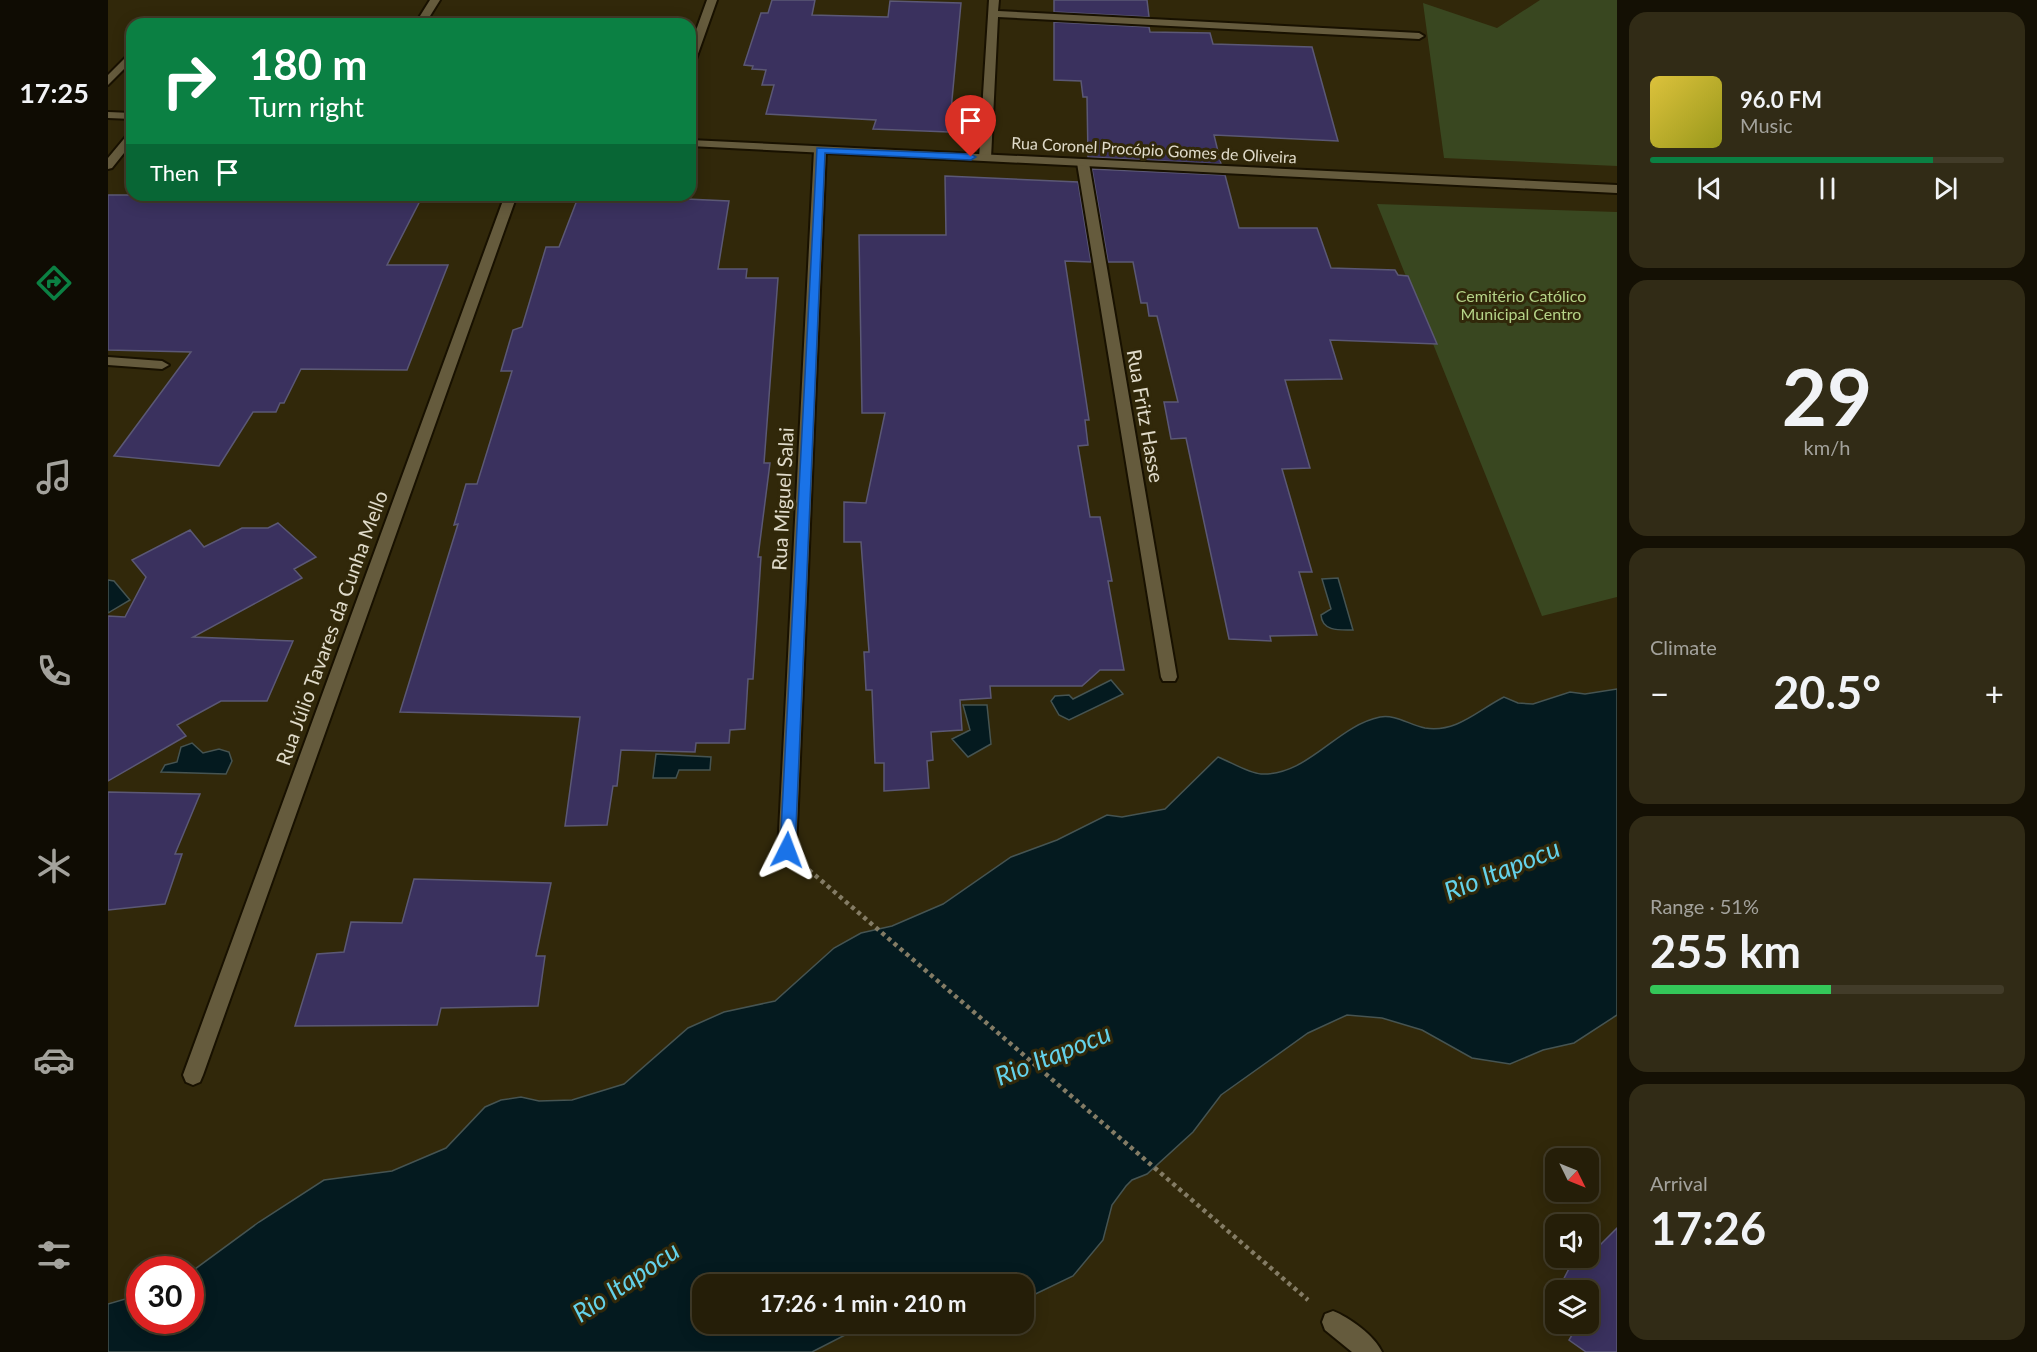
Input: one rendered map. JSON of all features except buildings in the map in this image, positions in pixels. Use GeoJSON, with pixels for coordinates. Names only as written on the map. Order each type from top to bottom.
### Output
{"type":"FeatureCollection","features":[{"type":"Feature","properties":{"kind":"street"},"geometry":{"type":"LineString","coordinates":[[424,18],[435,0]]}},
{"type":"Feature","properties":{"kind":"street"},"geometry":{"type":"LineString","coordinates":[[696,45],[712,0]]}},
{"type":"Feature","properties":{"kind":"street"},"geometry":{"type":"LineString","coordinates":[[985,158],[994,0]]}},
{"type":"Feature","properties":{"kind":"street"},"geometry":{"type":"LineString","coordinates":[[993,14],[1419,36]]}},
{"type":"Feature","properties":{"kind":"street"},"geometry":{"type":"LineString","coordinates":[[108,82],[126,61]]}},
{"type":"Feature","properties":{"kind":"street"},"geometry":{"type":"LineString","coordinates":[[108,115],[126,116]]}},
{"type":"Feature","properties":{"kind":"street","name":"Rua Coronel Procópio Gomes de Oliveira"},"geometry":{"type":"LineString","coordinates":[[696,143],[1617,189]]}},
{"type":"Feature","properties":{"kind":"street"},"geometry":{"type":"LineString","coordinates":[[108,166],[126,144]]}},
{"type":"Feature","properties":{"kind":"street","name":"Rua Miguel Salai"},"geometry":{"type":"LineString","coordinates":[[787,850],[820,150]]}},
{"type":"Feature","properties":{"kind":"street","name":"Rua Fritz Hasse"},"geometry":{"type":"LineString","coordinates":[[1083,163],[1169,677]]}},
{"type":"Feature","properties":{"kind":"street","name":"Rua Júlio Tavares da Cunha Mello"},"geometry":{"type":"LineString","coordinates":[[193,1075],[509,201]]}},
{"type":"Feature","properties":{"kind":"street"},"geometry":{"type":"LineString","coordinates":[[108,361],[162,365]]}},
{"type":"Feature","properties":{"kind":"street"},"geometry":{"type":"LineString","coordinates":[[1333,1322],[1370,1352]]}},
{"type":"Feature","properties":{"kind":"path"},"geometry":{"type":"LineString","coordinates":[[787,850],[1333,1322]]}},
{"type":"Feature","properties":{"kind":"green space"},"geometry":{"type":"Polygon","coordinates":[[[1540,0],[1617,0],[1617,166],[1444,158],[1423,3],[1497,28],[1540,0]]]}},
{"type":"Feature","properties":{"kind":"green space","name":"Cemitério Católico Municipal Centro"},"geometry":{"type":"Polygon","coordinates":[[[1377,204],[1617,212],[1617,597],[1542,616],[1377,204]]]}},
{"type":"Feature","properties":{"kind":"water"},"geometry":{"type":"Polygon","coordinates":[[[1338,578],[1353,630],[1333,629],[1322,621],[1321,615],[1331,609],[1322,579],[1338,578]]]}},
{"type":"Feature","properties":{"kind":"water"},"geometry":{"type":"Polygon","coordinates":[[[108,580],[114,581],[130,600],[108,613],[108,580]]]}},
{"type":"Feature","properties":{"kind":"water"},"geometry":{"type":"Polygon","coordinates":[[[1111,680],[1123,694],[1069,720],[1059,715],[1051,701],[1055,696],[1069,695],[1073,699],[1111,680]]]}},
{"type":"Feature","properties":{"kind":"water","name":"Rio Itapocu"},"geometry":{"type":"Polygon","coordinates":[[[1617,689],[1617,1015],[1574,1043],[1543,1050],[1510,1064],[1472,1058],[1422,1030],[1382,1018],[1347,1015],[1308,1033],[1221,1095],[1193,1132],[1147,1174],[1132,1180],[1112,1205],[1103,1240],[1073,1276],[1034,1295],[1034,1274],[692,1274],[692,1334],[847,1334],[812,1352],[108,1352],[108,1304],[126,1299],[126,1334],[204,1334],[204,1262],[259,1222],[324,1180],[392,1171],[446,1148],[485,1107],[501,1100],[521,1097],[539,1101],[572,1100],[624,1084],[688,1028],[724,1012],[775,1001],[834,948],[861,933],[892,926],[943,904],[1011,857],[1057,840],[1107,815],[1122,817],[1165,809],[1218,757],[1256,773],[1278,772],[1308,759],[1349,730],[1380,717],[1397,718],[1425,728],[1437,729],[1457,724],[1504,697],[1518,703],[1533,704],[1570,692],[1585,694],[1617,689]]]}},
{"type":"Feature","properties":{"kind":"water"},"geometry":{"type":"Polygon","coordinates":[[[963,705],[987,705],[991,744],[968,757],[952,739],[970,730],[963,705]]]}},
{"type":"Feature","properties":{"kind":"water"},"geometry":{"type":"Polygon","coordinates":[[[192,743],[203,753],[219,749],[229,752],[232,761],[226,774],[161,772],[165,765],[177,762],[181,747],[192,743]]]}},
{"type":"Feature","properties":{"kind":"water"},"geometry":{"type":"Polygon","coordinates":[[[656,754],[711,757],[710,770],[679,770],[676,778],[653,778],[656,754]]]}},
{"type":"Feature","properties":{"kind":"route"},"geometry":{"type":"LineString","coordinates":[[787,850],[820,150],[971,157]]}}]}
